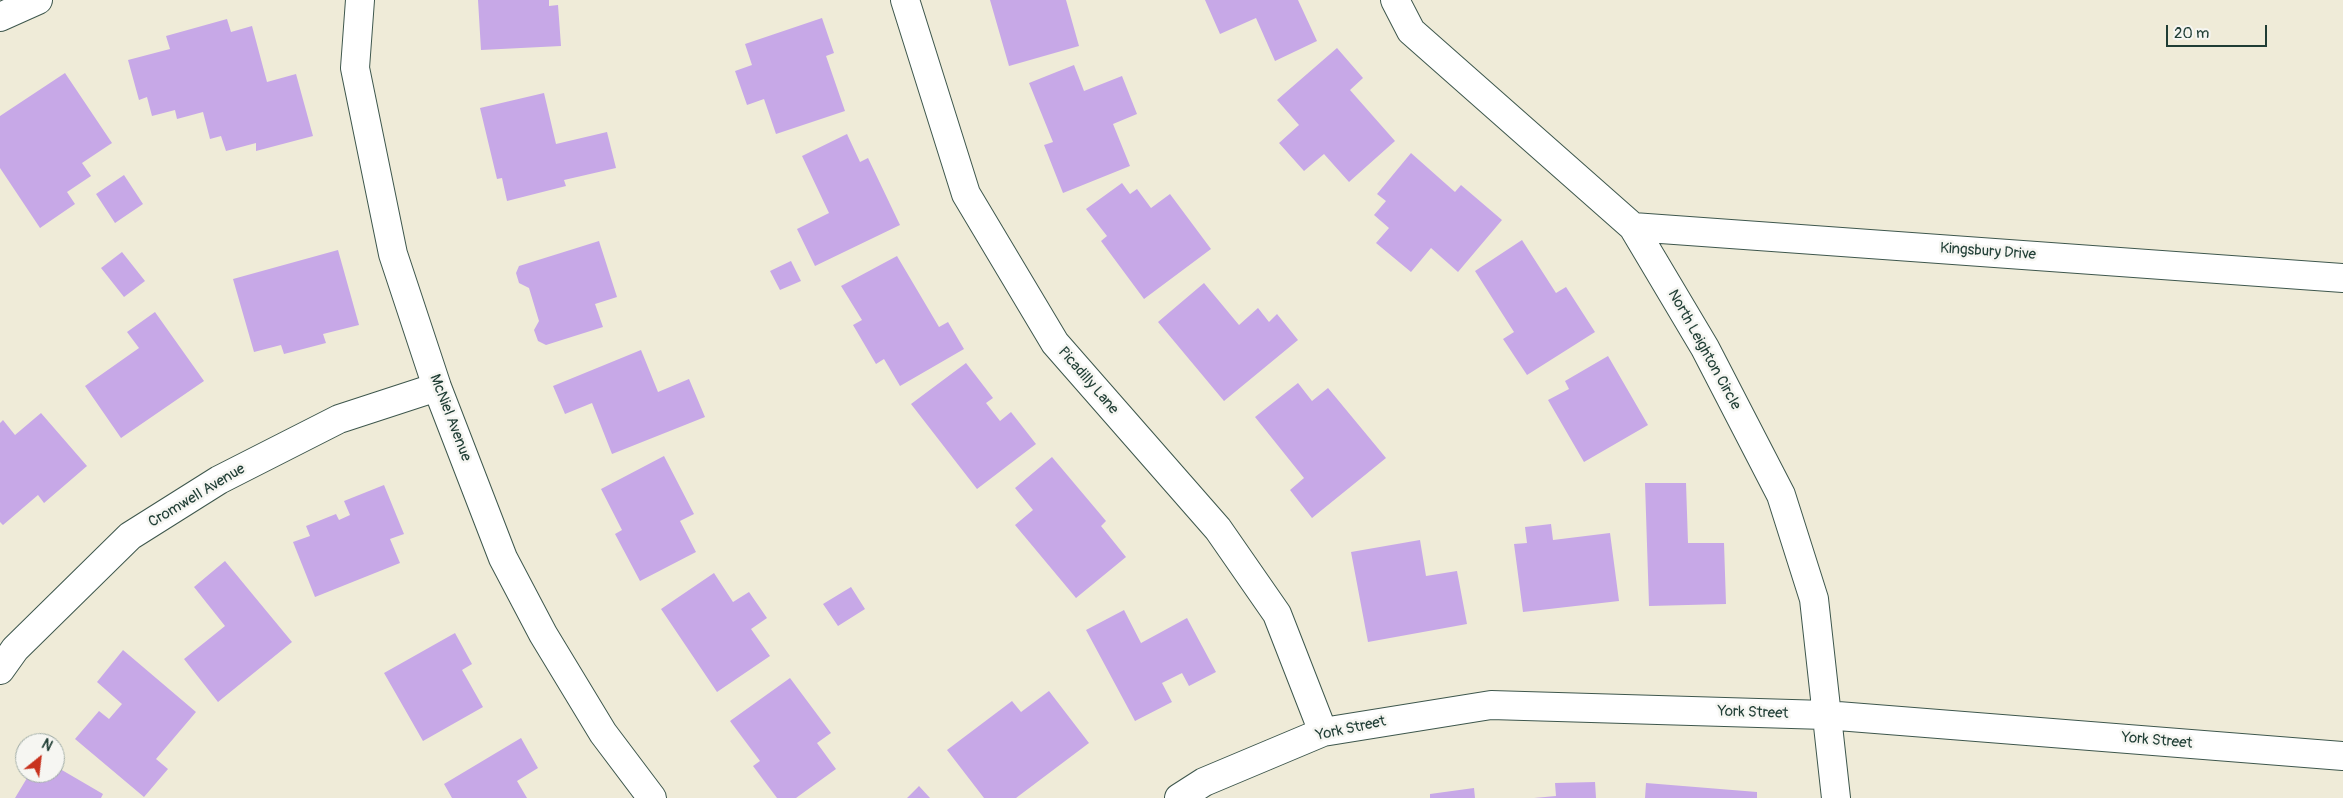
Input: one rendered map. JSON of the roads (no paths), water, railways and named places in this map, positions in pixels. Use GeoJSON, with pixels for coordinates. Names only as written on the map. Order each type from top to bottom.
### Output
{"type":"FeatureCollection","features":[{"type":"Feature","properties":{"kind":"street"},"geometry":{"type":"LineString","coordinates":[[0,17],[38,0]]}},
{"type":"Feature","properties":{"kind":"street","name":"McNiel Avenue"},"geometry":{"type":"LineString","coordinates":[[360,0],[355,68],[393,254],[438,387],[503,558],[543,634],[603,733],[652,798]]}},
{"type":"Feature","properties":{"kind":"street","name":"Picadilly Lane"},"geometry":{"type":"LineString","coordinates":[[905,0],[966,194],[1055,343],[1218,529],[1277,614],[1323,732]]}},
{"type":"Feature","properties":{"kind":"street","name":"North Leighton Circle"},"geometry":{"type":"LineString","coordinates":[[1395,0],[1411,31],[1633,227],[1705,348],[1781,495],[1814,599],[1825,715],[1836,798]]}},
{"type":"Feature","properties":{"kind":"street","name":"Kingsbury Drive"},"geometry":{"type":"LineString","coordinates":[[1633,227],[2343,278]]}},
{"type":"Feature","properties":{"kind":"street","name":"Cromwell Avenue"},"geometry":{"type":"LineString","coordinates":[[0,670],[15,649],[130,536],[219,480],[339,420],[438,387]]}},
{"type":"Feature","properties":{"kind":"street","name":"York Street"},"geometry":{"type":"LineString","coordinates":[[1179,798],[1204,782],[1323,732],[1491,705],[1825,715],[2343,756]]}}]}
